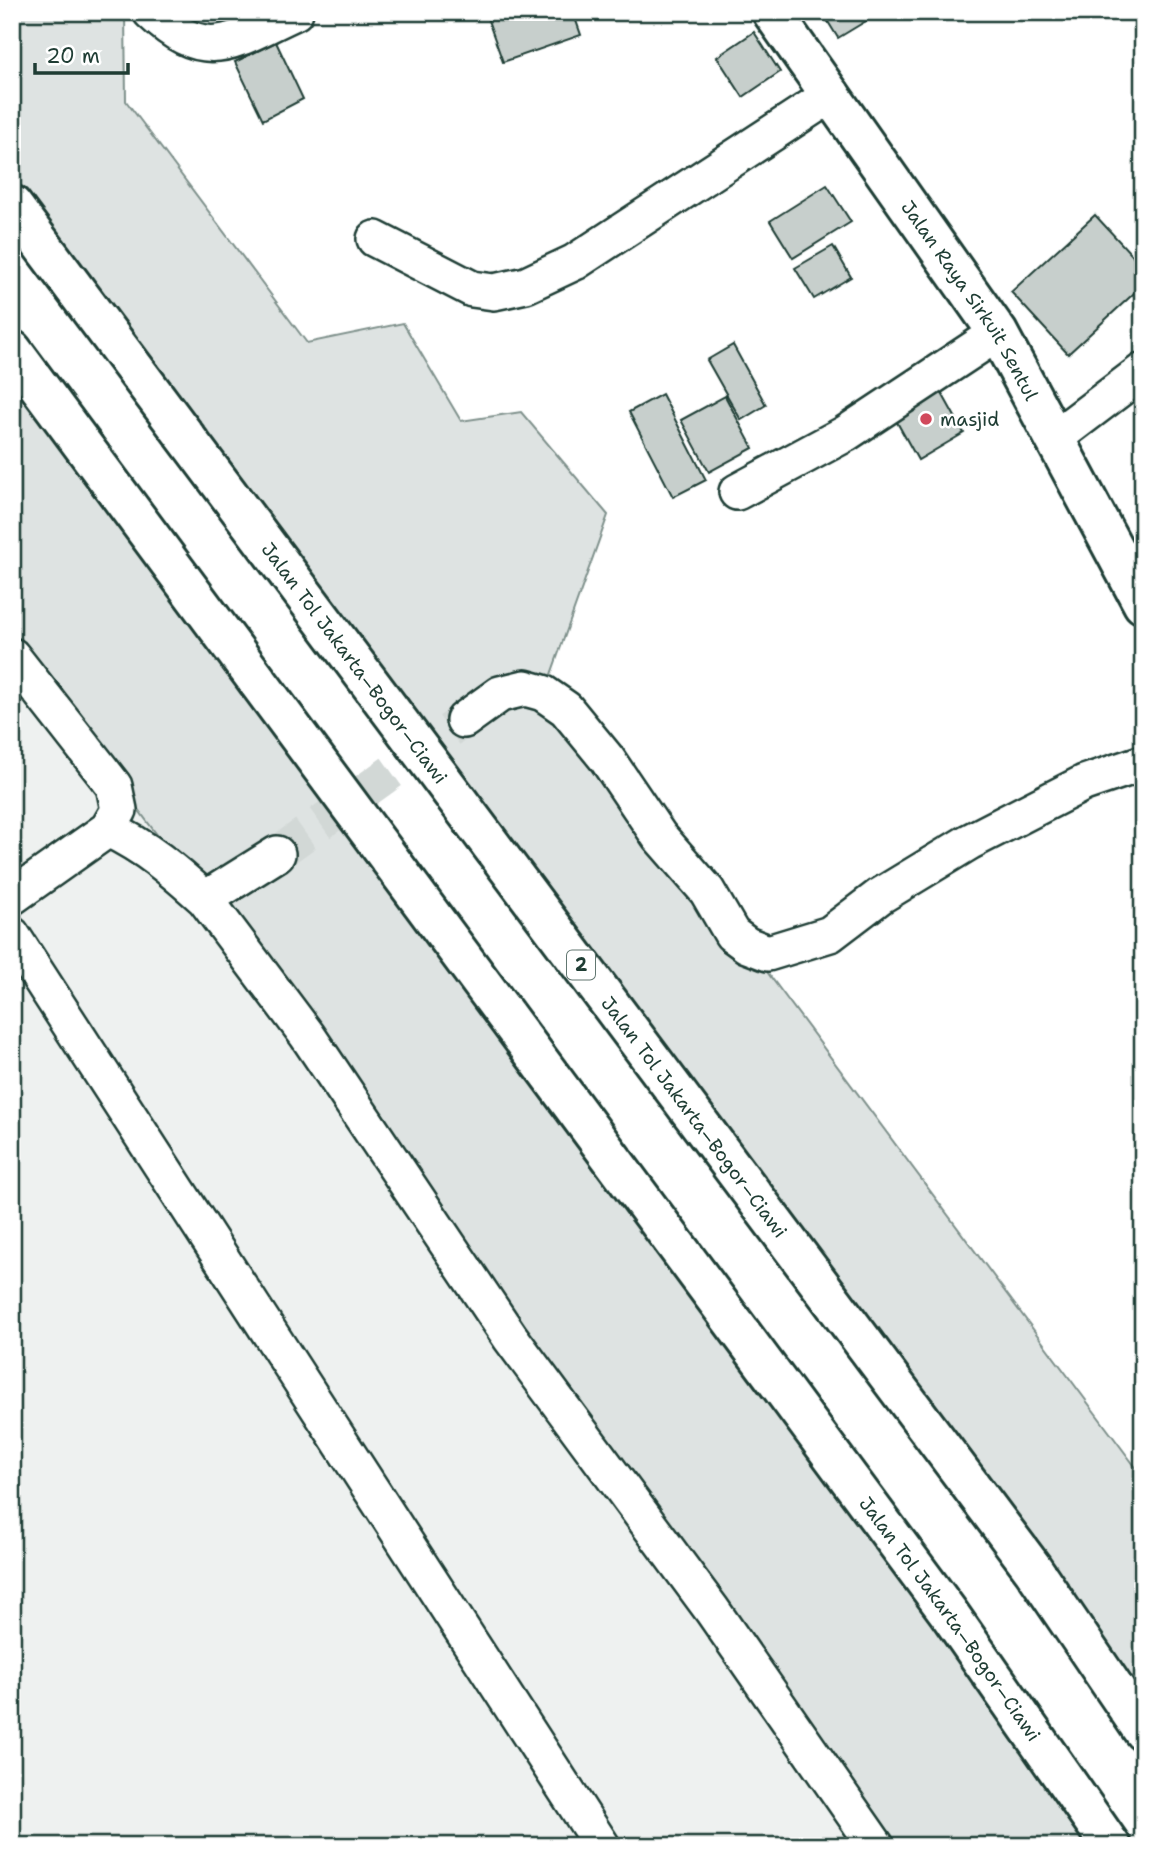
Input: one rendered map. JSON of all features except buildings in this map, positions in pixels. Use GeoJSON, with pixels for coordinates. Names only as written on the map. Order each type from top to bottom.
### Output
{"type":"FeatureCollection","features":[{"type":"Feature","properties":{"kind":"main road","name":"Jalan Raya Sirkuit Sentul"},"geometry":{"type":"LineString","coordinates":[[772,12],[832,93],[998,333],[1143,604]]}},
{"type":"Feature","properties":{"kind":"main road","name":"Jalan Tol Jakarta–Bogor–Ciawi"},"geometry":{"type":"LineString","coordinates":[[12,205],[1033,1569],[1143,1731]]}},
{"type":"Feature","properties":{"kind":"main road","name":"Jalan Tol Jakarta–Bogor–Ciawi"},"geometry":{"type":"LineString","coordinates":[[12,350],[948,1612],[1111,1846]]}},
{"type":"Feature","properties":{"kind":"street"},"geometry":{"type":"LineString","coordinates":[[151,12],[183,38],[214,46],[295,12]]}},
{"type":"Feature","properties":{"kind":"street"},"geometry":{"type":"LineString","coordinates":[[374,239],[471,289],[494,292],[526,285],[575,262],[832,93]]}},
{"type":"Feature","properties":{"kind":"street"},"geometry":{"type":"LineString","coordinates":[[737,492],[845,434],[998,333]]}},
{"type":"Feature","properties":{"kind":"street"},"geometry":{"type":"LineString","coordinates":[[1056,437],[1143,371]]}},
{"type":"Feature","properties":{"kind":"street"},"geometry":{"type":"LineString","coordinates":[[12,656],[114,786],[119,810],[108,829],[12,897]]}},
{"type":"Feature","properties":{"kind":"street"},"geometry":{"type":"LineString","coordinates":[[464,720],[500,694],[525,688],[543,694],[566,709],[607,759],[659,836],[707,891],[732,934],[768,953],[830,934],[880,896],[969,842],[1084,783],[1143,763]]}},
{"type":"Feature","properties":{"kind":"street"},"geometry":{"type":"LineString","coordinates":[[108,829],[138,843],[205,899],[307,1035],[510,1337],[712,1609],[876,1846]]}},
{"type":"Feature","properties":{"kind":"street"},"geometry":{"type":"LineString","coordinates":[[205,899],[277,854]]}},
{"type":"Feature","properties":{"kind":"street"},"geometry":{"type":"LineString","coordinates":[[12,934],[602,1846]]}},
{"type":"Feature","properties":{"kind":"shaded area"},"geometry":{"type":"Polygon","coordinates":[[[12,12],[125,12],[126,101],[307,343],[403,323],[461,421],[521,412],[608,515],[544,694],[747,945],[1143,1477],[1143,1732],[12,205],[12,12]]]}},
{"type":"Feature","properties":{"kind":"shaded area"},"geometry":{"type":"Polygon","coordinates":[[[12,350],[1108,1846],[866,1846],[307,1035],[12,641],[12,350]]]}},
{"type":"Feature","properties":{"kind":"shaded area"},"geometry":{"type":"Polygon","coordinates":[[[12,635],[145,802],[867,1846],[12,1846],[12,635]]]}},
{"type":"Feature","properties":{"kind":"tunnel"},"geometry":{"type":"LineString","coordinates":[[277,854],[464,720]]}},
{"type":"Feature","properties":{"kind":"place","name":"masjid"},"geometry":{"type":"Point","coordinates":[926,419]}}]}
